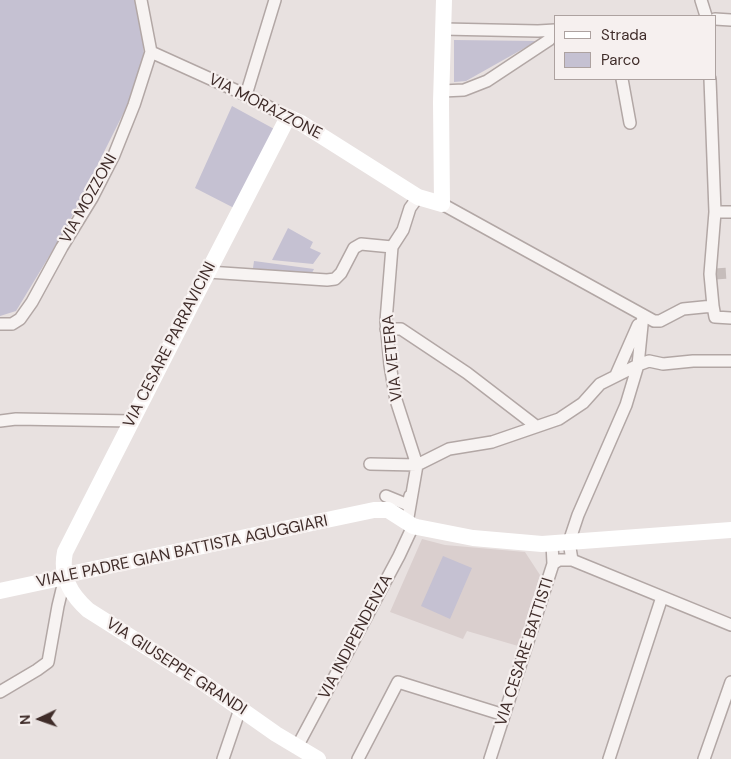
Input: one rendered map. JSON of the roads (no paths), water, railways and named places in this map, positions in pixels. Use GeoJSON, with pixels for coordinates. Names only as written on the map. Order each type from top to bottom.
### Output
{"type":"FeatureCollection","features":[{"type":"Feature","properties":{"kind":"main road"},"geometry":{"type":"LineString","coordinates":[[442,204],[441,102],[444,0]]}},
{"type":"Feature","properties":{"kind":"main road","name":"VIA MORAZZONE"},"geometry":{"type":"LineString","coordinates":[[288,116],[418,197],[442,204]]}},
{"type":"Feature","properties":{"kind":"main road","name":"VIA CESARE PARRAVICINI"},"geometry":{"type":"LineString","coordinates":[[65,577],[63,563],[65,552],[288,116]]}},
{"type":"Feature","properties":{"kind":"main road","name":"VIALE PADRE GIAN BATTISTA AGUGGIARI"},"geometry":{"type":"LineString","coordinates":[[0,591],[65,577],[70,574],[374,510],[388,510],[409,524],[473,538],[542,544],[731,530]]}},
{"type":"Feature","properties":{"kind":"main road","name":"VIA GIUSEPPE GRANDI"},"geometry":{"type":"LineString","coordinates":[[65,577],[76,596],[88,610],[205,684],[276,734],[317,759]]}},
{"type":"Feature","properties":{"kind":"street"},"geometry":{"type":"LineString","coordinates":[[141,0],[151,52]]}},
{"type":"Feature","properties":{"kind":"street"},"geometry":{"type":"LineString","coordinates":[[246,95],[275,0]]}},
{"type":"Feature","properties":{"kind":"street"},"geometry":{"type":"LineString","coordinates":[[701,0],[707,15]]}},
{"type":"Feature","properties":{"kind":"street"},"geometry":{"type":"LineString","coordinates":[[707,15],[708,0]]}},
{"type":"Feature","properties":{"kind":"street"},"geometry":{"type":"LineString","coordinates":[[716,20],[731,20]]}},
{"type":"Feature","properties":{"kind":"street"},"geometry":{"type":"LineString","coordinates":[[443,29],[554,31]]}},
{"type":"Feature","properties":{"kind":"street"},"geometry":{"type":"LineString","coordinates":[[442,91],[464,90],[487,81],[549,40],[554,32]]}},
{"type":"Feature","properties":{"kind":"street","name":"VIA MORAZZONE"},"geometry":{"type":"LineString","coordinates":[[151,52],[288,116]]}},
{"type":"Feature","properties":{"kind":"street","name":"VIA MOZZONI"},"geometry":{"type":"LineString","coordinates":[[0,324],[12,324],[20,319],[32,302],[92,198],[117,147],[134,105],[151,52]]}},
{"type":"Feature","properties":{"kind":"street"},"geometry":{"type":"LineString","coordinates":[[622,80],[630,123]]}},
{"type":"Feature","properties":{"kind":"street"},"geometry":{"type":"LineString","coordinates":[[710,80],[715,212],[713,306],[715,317],[731,318]]}},
{"type":"Feature","properties":{"kind":"street"},"geometry":{"type":"LineString","coordinates":[[208,272],[335,279],[341,274],[354,248],[361,244],[392,247],[403,230],[410,208],[418,197]]}},
{"type":"Feature","properties":{"kind":"street"},"geometry":{"type":"LineString","coordinates":[[442,204],[654,321],[660,321],[683,309],[713,306]]}},
{"type":"Feature","properties":{"kind":"street"},"geometry":{"type":"LineString","coordinates":[[715,212],[731,212]]}},
{"type":"Feature","properties":{"kind":"street","name":"VIA VETERA"},"geometry":{"type":"LineString","coordinates":[[392,247],[386,329],[396,400],[417,465]]}},
{"type":"Feature","properties":{"kind":"street"},"geometry":{"type":"LineString","coordinates":[[572,560],[569,542],[578,515],[643,363],[638,312]]}},
{"type":"Feature","properties":{"kind":"street"},"geometry":{"type":"LineString","coordinates":[[616,375],[638,312]]}},
{"type":"Feature","properties":{"kind":"street"},"geometry":{"type":"LineString","coordinates":[[386,329],[401,330],[467,373],[536,426]]}},
{"type":"Feature","properties":{"kind":"street"},"geometry":{"type":"LineString","coordinates":[[370,464],[417,465],[449,449],[492,442],[559,419],[583,404],[600,384],[643,363],[731,362]]}},
{"type":"Feature","properties":{"kind":"street"},"geometry":{"type":"LineString","coordinates":[[0,421],[16,419],[132,421]]}},
{"type":"Feature","properties":{"kind":"street"},"geometry":{"type":"LineString","coordinates":[[386,496],[408,505],[417,465]]}},
{"type":"Feature","properties":{"kind":"street","name":"VIA INDIPENDENZA"},"geometry":{"type":"LineString","coordinates":[[297,747],[399,556],[409,524],[417,465]]}},
{"type":"Feature","properties":{"kind":"street","name":"VIA CESARE BATTISTI"},"geometry":{"type":"LineString","coordinates":[[490,759],[553,564],[552,544]]}},
{"type":"Feature","properties":{"kind":"street"},"geometry":{"type":"LineString","coordinates":[[553,564],[559,560],[572,560],[731,625]]}},
{"type":"Feature","properties":{"kind":"street"},"geometry":{"type":"LineString","coordinates":[[0,692],[48,662],[65,577]]}},
{"type":"Feature","properties":{"kind":"street"},"geometry":{"type":"LineString","coordinates":[[608,759],[662,597]]}},
{"type":"Feature","properties":{"kind":"street"},"geometry":{"type":"LineString","coordinates":[[358,759],[398,682],[504,715]]}},
{"type":"Feature","properties":{"kind":"street"},"geometry":{"type":"LineString","coordinates":[[704,759],[731,682]]}},
{"type":"Feature","properties":{"kind":"street"},"geometry":{"type":"LineString","coordinates":[[223,759],[240,709]]}},
{"type":"Feature","properties":{"kind":"tunnel"},"geometry":{"type":"LineString","coordinates":[[715,274],[731,273]]}}]}
